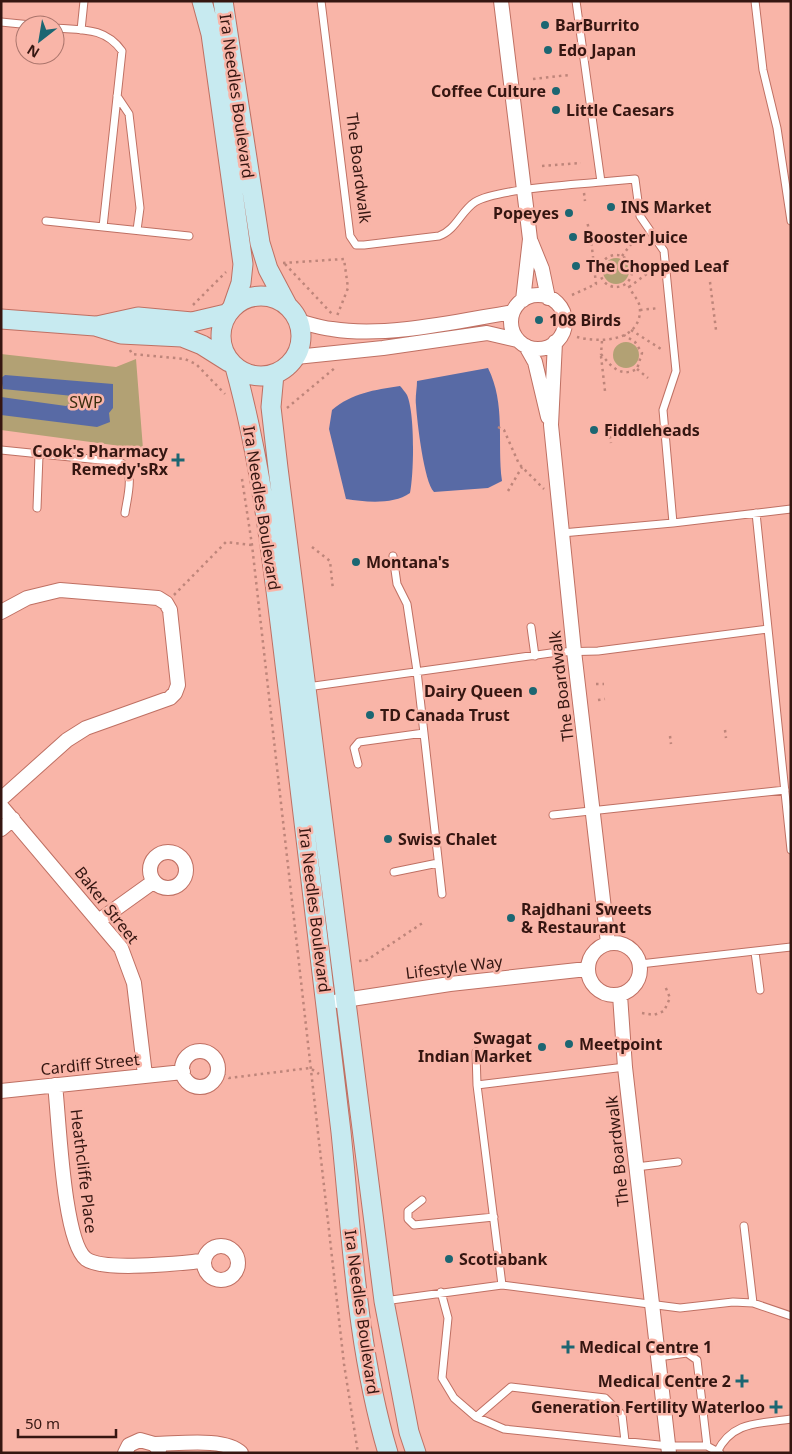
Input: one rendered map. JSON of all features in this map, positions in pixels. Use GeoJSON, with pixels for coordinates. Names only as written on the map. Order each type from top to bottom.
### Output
{"type":"FeatureCollection","features":[{"type":"Feature","properties":{"kind":"main road","name":"Ira Needles Boulevard"},"geometry":{"type":"LineString","coordinates":[[202,1],[211,34],[243,264],[241,283],[230,310]]}},
{"type":"Feature","properties":{"kind":"main road","name":"Ira Needles Boulevard"},"geometry":{"type":"LineString","coordinates":[[223,1],[260,243],[268,268],[287,305]]}},
{"type":"Feature","properties":{"kind":"main road"},"geometry":{"type":"LineString","coordinates":[[1,319],[95,326],[121,334],[182,337],[202,345],[232,365],[254,375],[274,374],[282,370],[296,357],[301,333],[298,321],[287,305],[272,297],[254,296],[243,299],[230,310],[221,326],[220,338],[223,351],[232,365]]}},
{"type":"Feature","properties":{"kind":"main road"},"geometry":{"type":"LineString","coordinates":[[95,326],[138,317],[192,322],[230,310]]}},
{"type":"Feature","properties":{"kind":"main road","name":"Ira Needles Boulevard"},"geometry":{"type":"LineString","coordinates":[[232,365],[246,409],[267,535],[336,1085],[360,1321],[376,1414],[388,1453]]}},
{"type":"Feature","properties":{"kind":"main road","name":"Ira Needles Boulevard"},"geometry":{"type":"LineString","coordinates":[[274,374],[271,407],[384,1301],[416,1453]]}},
{"type":"Feature","properties":{"kind":"street"},"geometry":{"type":"LineString","coordinates":[[501,1],[522,191],[530,239],[542,268],[548,298]]}},
{"type":"Feature","properties":{"kind":"street"},"geometry":{"type":"LineString","coordinates":[[523,300],[530,239]]}},
{"type":"Feature","properties":{"kind":"street"},"geometry":{"type":"LineString","coordinates":[[296,357],[383,348],[487,333],[541,349],[555,342],[560,336],[564,320],[559,306],[548,298],[531,296],[523,300],[513,312],[511,326],[522,343]]}},
{"type":"Feature","properties":{"kind":"street"},"geometry":{"type":"LineString","coordinates":[[298,321],[332,329],[370,331],[462,323],[513,312]]}},
{"type":"Feature","properties":{"kind":"street","name":"The Boardwalk"},"geometry":{"type":"LineString","coordinates":[[555,342],[551,425],[574,652],[608,942]]}},
{"type":"Feature","properties":{"kind":"street","name":"The Boardwalk"},"geometry":{"type":"LineString","coordinates":[[522,343],[535,362],[545,408],[551,425]]}},
{"type":"Feature","properties":{"kind":"street"},"geometry":{"type":"LineString","coordinates":[[1,612],[27,598],[60,590],[158,598],[166,603],[170,610],[178,685],[175,693],[170,698],[86,728],[67,740],[1,799]]}},
{"type":"Feature","properties":{"kind":"street","name":"Baker Street"},"geometry":{"type":"LineString","coordinates":[[1,806],[100,920],[121,948],[134,983],[145,1075]]}},
{"type":"Feature","properties":{"kind":"street"},"geometry":{"type":"LineString","coordinates":[[1,829],[13,818]]}},
{"type":"Feature","properties":{"kind":"street"},"geometry":{"type":"LineString","coordinates":[[100,920],[154,882]]}},
{"type":"Feature","properties":{"kind":"street"},"geometry":{"type":"LineString","coordinates":[[608,942],[620,943],[630,948],[640,964],[640,976],[636,983],[628,991],[620,994],[607,994],[598,990],[591,982],[587,969],[591,955],[608,942]]}},
{"type":"Feature","properties":{"kind":"street","name":"Lifestyle Way"},"geometry":{"type":"LineString","coordinates":[[326,1002],[587,969]]}},
{"type":"Feature","properties":{"kind":"street","name":"The Boardwalk"},"geometry":{"type":"LineString","coordinates":[[620,994],[625,1067],[669,1450]]}},
{"type":"Feature","properties":{"kind":"street"},"geometry":{"type":"LineString","coordinates":[[199,1051],[206,1052],[214,1057],[218,1070],[212,1082],[198,1087],[186,1080],[183,1072],[185,1060],[199,1051]]}},
{"type":"Feature","properties":{"kind":"street","name":"Cardiff Street"},"geometry":{"type":"LineString","coordinates":[[1,1091],[183,1072]]}},
{"type":"Feature","properties":{"kind":"street","name":"Heathcliffe Place"},"geometry":{"type":"LineString","coordinates":[[55,1085],[70,1224],[77,1248],[87,1260],[107,1266],[203,1261]]}},
{"type":"Feature","properties":{"kind":"street"},"geometry":{"type":"LineString","coordinates":[[125,1453],[134,1441],[146,1440],[157,1448],[218,1443],[236,1447],[242,1453]]}},
{"type":"Feature","properties":{"kind":"lane"},"geometry":{"type":"LineString","coordinates":[[81,30],[84,1]]}},
{"type":"Feature","properties":{"kind":"lane","name":"The Boardwalk"},"geometry":{"type":"LineString","coordinates":[[321,1],[352,242],[364,245],[440,236],[448,233],[474,203],[484,198],[522,191]]}},
{"type":"Feature","properties":{"kind":"lane"},"geometry":{"type":"LineString","coordinates":[[576,1],[601,182]]}},
{"type":"Feature","properties":{"kind":"lane"},"geometry":{"type":"LineString","coordinates":[[755,1],[763,70],[782,155],[791,222]]}},
{"type":"Feature","properties":{"kind":"lane"},"geometry":{"type":"LineString","coordinates":[[1,22],[15,23]]}},
{"type":"Feature","properties":{"kind":"lane"},"geometry":{"type":"LineString","coordinates":[[65,29],[102,33],[116,43],[122,51],[103,227]]}},
{"type":"Feature","properties":{"kind":"lane"},"geometry":{"type":"LineString","coordinates":[[117,96],[129,114],[140,208],[138,230]]}},
{"type":"Feature","properties":{"kind":"lane"},"geometry":{"type":"LineString","coordinates":[[522,191],[635,179],[640,216],[664,251],[676,371],[663,410],[673,523]]}},
{"type":"Feature","properties":{"kind":"lane"},"geometry":{"type":"LineString","coordinates":[[46,221],[189,236]]}},
{"type":"Feature","properties":{"kind":"lane"},"geometry":{"type":"LineString","coordinates":[[1,450],[120,462],[126,465],[130,472],[125,513]]}},
{"type":"Feature","properties":{"kind":"lane"},"geometry":{"type":"LineString","coordinates":[[36,508],[39,455]]}},
{"type":"Feature","properties":{"kind":"lane"},"geometry":{"type":"LineString","coordinates":[[562,533],[673,523],[791,509]]}},
{"type":"Feature","properties":{"kind":"lane"},"geometry":{"type":"LineString","coordinates":[[756,513],[791,850]]}},
{"type":"Feature","properties":{"kind":"lane"},"geometry":{"type":"LineString","coordinates":[[393,556],[397,584],[407,604],[417,671],[442,894]]}},
{"type":"Feature","properties":{"kind":"lane"},"geometry":{"type":"LineString","coordinates":[[531,627],[535,656]]}},
{"type":"Feature","properties":{"kind":"lane"},"geometry":{"type":"LineString","coordinates":[[306,687],[535,656],[598,651],[768,630]]}},
{"type":"Feature","properties":{"kind":"lane"},"geometry":{"type":"LineString","coordinates":[[358,764],[354,748],[359,742],[424,734]]}},
{"type":"Feature","properties":{"kind":"lane"},"geometry":{"type":"LineString","coordinates":[[553,815],[785,790]]}},
{"type":"Feature","properties":{"kind":"lane"},"geometry":{"type":"LineString","coordinates":[[394,872],[438,863]]}},
{"type":"Feature","properties":{"kind":"lane"},"geometry":{"type":"LineString","coordinates":[[640,964],[791,947]]}},
{"type":"Feature","properties":{"kind":"lane"},"geometry":{"type":"LineString","coordinates":[[755,952],[760,990]]}},
{"type":"Feature","properties":{"kind":"lane"},"geometry":{"type":"LineString","coordinates":[[476,1052],[477,1085],[502,1285]]}},
{"type":"Feature","properties":{"kind":"lane"},"geometry":{"type":"LineString","coordinates":[[477,1085],[625,1067]]}},
{"type":"Feature","properties":{"kind":"lane"},"geometry":{"type":"LineString","coordinates":[[636,1167],[678,1162]]}},
{"type":"Feature","properties":{"kind":"lane"},"geometry":{"type":"LineString","coordinates":[[422,1200],[408,1211],[408,1219],[414,1225],[494,1217]]}},
{"type":"Feature","properties":{"kind":"lane"},"geometry":{"type":"LineString","coordinates":[[744,1226],[752,1304]]}},
{"type":"Feature","properties":{"kind":"lane"},"geometry":{"type":"LineString","coordinates":[[384,1301],[502,1285],[680,1308],[733,1302],[752,1304],[791,1316]]}},
{"type":"Feature","properties":{"kind":"lane"},"geometry":{"type":"LineString","coordinates":[[441,1292],[448,1318],[442,1378],[454,1398],[476,1417],[504,1429],[625,1441],[669,1450],[707,1446],[718,1452],[723,1439],[734,1430],[748,1425],[791,1419]]}},
{"type":"Feature","properties":{"kind":"lane"},"geometry":{"type":"LineString","coordinates":[[658,1357],[687,1353],[696,1360],[707,1446]]}},
{"type":"Feature","properties":{"kind":"lane"},"geometry":{"type":"LineString","coordinates":[[476,1417],[511,1387],[605,1398],[622,1415],[625,1441]]}},
{"type":"Feature","properties":{"kind":"path"},"geometry":{"type":"LineString","coordinates":[[533,79],[569,74]]}},
{"type":"Feature","properties":{"kind":"path"},"geometry":{"type":"LineString","coordinates":[[542,166],[581,163]]}},
{"type":"Feature","properties":{"kind":"path"},"geometry":{"type":"LineString","coordinates":[[584,194],[585,201]]}},
{"type":"Feature","properties":{"kind":"path"},"geometry":{"type":"LineString","coordinates":[[587,221],[596,284]]}},
{"type":"Feature","properties":{"kind":"path"},"geometry":{"type":"LineString","coordinates":[[591,239],[630,232]]}},
{"type":"Feature","properties":{"kind":"path"},"geometry":{"type":"LineString","coordinates":[[622,256],[632,243]]}},
{"type":"Feature","properties":{"kind":"path"},"geometry":{"type":"LineString","coordinates":[[577,337],[602,341],[624,335],[631,330],[638,322],[640,310],[638,297],[629,288],[628,282],[632,267],[622,256],[616,255],[606,259],[600,268],[602,279],[605,283],[615,287],[628,282]]}},
{"type":"Feature","properties":{"kind":"path"},"geometry":{"type":"LineString","coordinates":[[344,258],[348,288],[336,318],[316,298],[283,263],[344,258]]}},
{"type":"Feature","properties":{"kind":"path"},"geometry":{"type":"LineString","coordinates":[[191,307],[230,268]]}},
{"type":"Feature","properties":{"kind":"path"},"geometry":{"type":"LineString","coordinates":[[629,288],[652,270]]}},
{"type":"Feature","properties":{"kind":"path"},"geometry":{"type":"LineString","coordinates":[[572,295],[596,284],[602,279]]}},
{"type":"Feature","properties":{"kind":"path"},"geometry":{"type":"LineString","coordinates":[[710,282],[716,330]]}},
{"type":"Feature","properties":{"kind":"path"},"geometry":{"type":"LineString","coordinates":[[640,310],[658,308]]}},
{"type":"Feature","properties":{"kind":"path"},"geometry":{"type":"LineString","coordinates":[[631,330],[661,349]]}},
{"type":"Feature","properties":{"kind":"path"},"geometry":{"type":"LineString","coordinates":[[624,335],[635,342],[642,353],[637,369]]}},
{"type":"Feature","properties":{"kind":"path"},"geometry":{"type":"LineString","coordinates":[[602,341],[601,354],[605,391]]}},
{"type":"Feature","properties":{"kind":"path"},"geometry":{"type":"LineString","coordinates":[[132,354],[186,358],[196,364],[228,397]]}},
{"type":"Feature","properties":{"kind":"path"},"geometry":{"type":"LineString","coordinates":[[601,354],[616,370],[624,373],[637,369]]}},
{"type":"Feature","properties":{"kind":"path"},"geometry":{"type":"LineString","coordinates":[[284,410],[337,366]]}},
{"type":"Feature","properties":{"kind":"path"},"geometry":{"type":"LineString","coordinates":[[637,369],[648,378]]}},
{"type":"Feature","properties":{"kind":"path"},"geometry":{"type":"LineString","coordinates":[[498,428],[504,430],[522,467],[559,504]]}},
{"type":"Feature","properties":{"kind":"path"},"geometry":{"type":"LineString","coordinates":[[610,436],[612,443]]}},
{"type":"Feature","properties":{"kind":"path"},"geometry":{"type":"LineString","coordinates":[[508,491],[522,467]]}},
{"type":"Feature","properties":{"kind":"path"},"geometry":{"type":"LineString","coordinates":[[242,474],[252,545],[301,969],[310,1068],[328,1210],[344,1364],[358,1453]]}},
{"type":"Feature","properties":{"kind":"path"},"geometry":{"type":"LineString","coordinates":[[166,603],[226,542],[252,545]]}},
{"type":"Feature","properties":{"kind":"path"},"geometry":{"type":"LineString","coordinates":[[312,547],[330,560],[334,590]]}},
{"type":"Feature","properties":{"kind":"path"},"geometry":{"type":"LineString","coordinates":[[596,684],[604,684]]}},
{"type":"Feature","properties":{"kind":"path"},"geometry":{"type":"LineString","coordinates":[[598,700],[605,699]]}},
{"type":"Feature","properties":{"kind":"path"},"geometry":{"type":"LineString","coordinates":[[725,730],[726,738]]}},
{"type":"Feature","properties":{"kind":"path"},"geometry":{"type":"LineString","coordinates":[[670,736],[671,744]]}},
{"type":"Feature","properties":{"kind":"path"},"geometry":{"type":"LineString","coordinates":[[359,961],[367,960],[424,922]]}},
{"type":"Feature","properties":{"kind":"path"},"geometry":{"type":"LineString","coordinates":[[642,1013],[654,1015],[666,1008],[670,998],[665,986]]}},
{"type":"Feature","properties":{"kind":"path"},"geometry":{"type":"LineString","coordinates":[[218,1070],[229,1078],[310,1068],[336,1085]]}},
{"type":"Feature","properties":{"kind":"green space"},"geometry":{"type":"Polygon","coordinates":[[[616,258],[625,262],[629,271],[625,280],[616,284],[607,280],[603,271],[607,262],[616,258]]]}},
{"type":"Feature","properties":{"kind":"green space"},"geometry":{"type":"Polygon","coordinates":[[[626,342],[636,345],[639,355],[636,365],[626,368],[616,365],[613,355],[616,345],[626,342]]]}},
{"type":"Feature","properties":{"kind":"green space","name":"SWP"},"geometry":{"type":"Polygon","coordinates":[[[1,354],[116,367],[136,359],[143,449],[1,430],[1,354]]]}},
{"type":"Feature","properties":{"kind":"water"},"geometry":{"type":"Polygon","coordinates":[[[488,368],[494,382],[499,410],[502,481],[488,488],[434,492],[427,476],[419,437],[416,402],[417,381],[488,368]]]}},
{"type":"Feature","properties":{"kind":"water"},"geometry":{"type":"Polygon","coordinates":[[[5,375],[113,384],[113,408],[109,413],[110,422],[97,427],[1,415],[1,397],[66,406],[74,401],[73,396],[3,389],[1,378],[5,375]]]}},
{"type":"Feature","properties":{"kind":"water"},"geometry":{"type":"Polygon","coordinates":[[[400,386],[407,395],[410,404],[413,429],[410,493],[387,501],[370,502],[346,499],[329,429],[332,410],[355,396],[400,386]]]}},
{"type":"Feature","properties":{"kind":"place","name":"BarBurrito"},"geometry":{"type":"Point","coordinates":[545,25]}},
{"type":"Feature","properties":{"kind":"place","name":"Edo Japan"},"geometry":{"type":"Point","coordinates":[548,50]}},
{"type":"Feature","properties":{"kind":"place","name":"Coffee Culture"},"geometry":{"type":"Point","coordinates":[556,91]}},
{"type":"Feature","properties":{"kind":"place","name":"Little Caesars"},"geometry":{"type":"Point","coordinates":[556,110]}},
{"type":"Feature","properties":{"kind":"place","name":"INS Market"},"geometry":{"type":"Point","coordinates":[611,207]}},
{"type":"Feature","properties":{"kind":"place","name":"Popeyes"},"geometry":{"type":"Point","coordinates":[569,213]}},
{"type":"Feature","properties":{"kind":"place","name":"Booster Juice"},"geometry":{"type":"Point","coordinates":[573,237]}},
{"type":"Feature","properties":{"kind":"place","name":"The Chopped Leaf"},"geometry":{"type":"Point","coordinates":[576,266]}},
{"type":"Feature","properties":{"kind":"place","name":"108 Birds"},"geometry":{"type":"Point","coordinates":[539,320]}},
{"type":"Feature","properties":{"kind":"place","name":"Fiddleheads"},"geometry":{"type":"Point","coordinates":[594,430]}},
{"type":"Feature","properties":{"kind":"place","name":"Cook's Pharmacy Remedy'sRx"},"geometry":{"type":"Point","coordinates":[178,460]}},
{"type":"Feature","properties":{"kind":"place","name":"Montana's"},"geometry":{"type":"Point","coordinates":[356,562]}},
{"type":"Feature","properties":{"kind":"place","name":"Dairy Queen"},"geometry":{"type":"Point","coordinates":[533,691]}},
{"type":"Feature","properties":{"kind":"place","name":"TD Canada Trust"},"geometry":{"type":"Point","coordinates":[370,715]}},
{"type":"Feature","properties":{"kind":"place","name":"Swiss Chalet"},"geometry":{"type":"Point","coordinates":[388,839]}},
{"type":"Feature","properties":{"kind":"place","name":"Rajdhani Sweets & Restaurant"},"geometry":{"type":"Point","coordinates":[511,918]}},
{"type":"Feature","properties":{"kind":"place","name":"Meetpoint"},"geometry":{"type":"Point","coordinates":[569,1044]}},
{"type":"Feature","properties":{"kind":"place","name":"Swagat Indian Market"},"geometry":{"type":"Point","coordinates":[542,1047]}},
{"type":"Feature","properties":{"kind":"place","name":"Scotiabank"},"geometry":{"type":"Point","coordinates":[449,1259]}},
{"type":"Feature","properties":{"kind":"place","name":"Medical Centre 1"},"geometry":{"type":"Point","coordinates":[568,1347]}},
{"type":"Feature","properties":{"kind":"place","name":"Medical Centre 2"},"geometry":{"type":"Point","coordinates":[742,1381]}},
{"type":"Feature","properties":{"kind":"place","name":"Generation Fertility Waterloo"},"geometry":{"type":"Point","coordinates":[776,1407]}}]}
